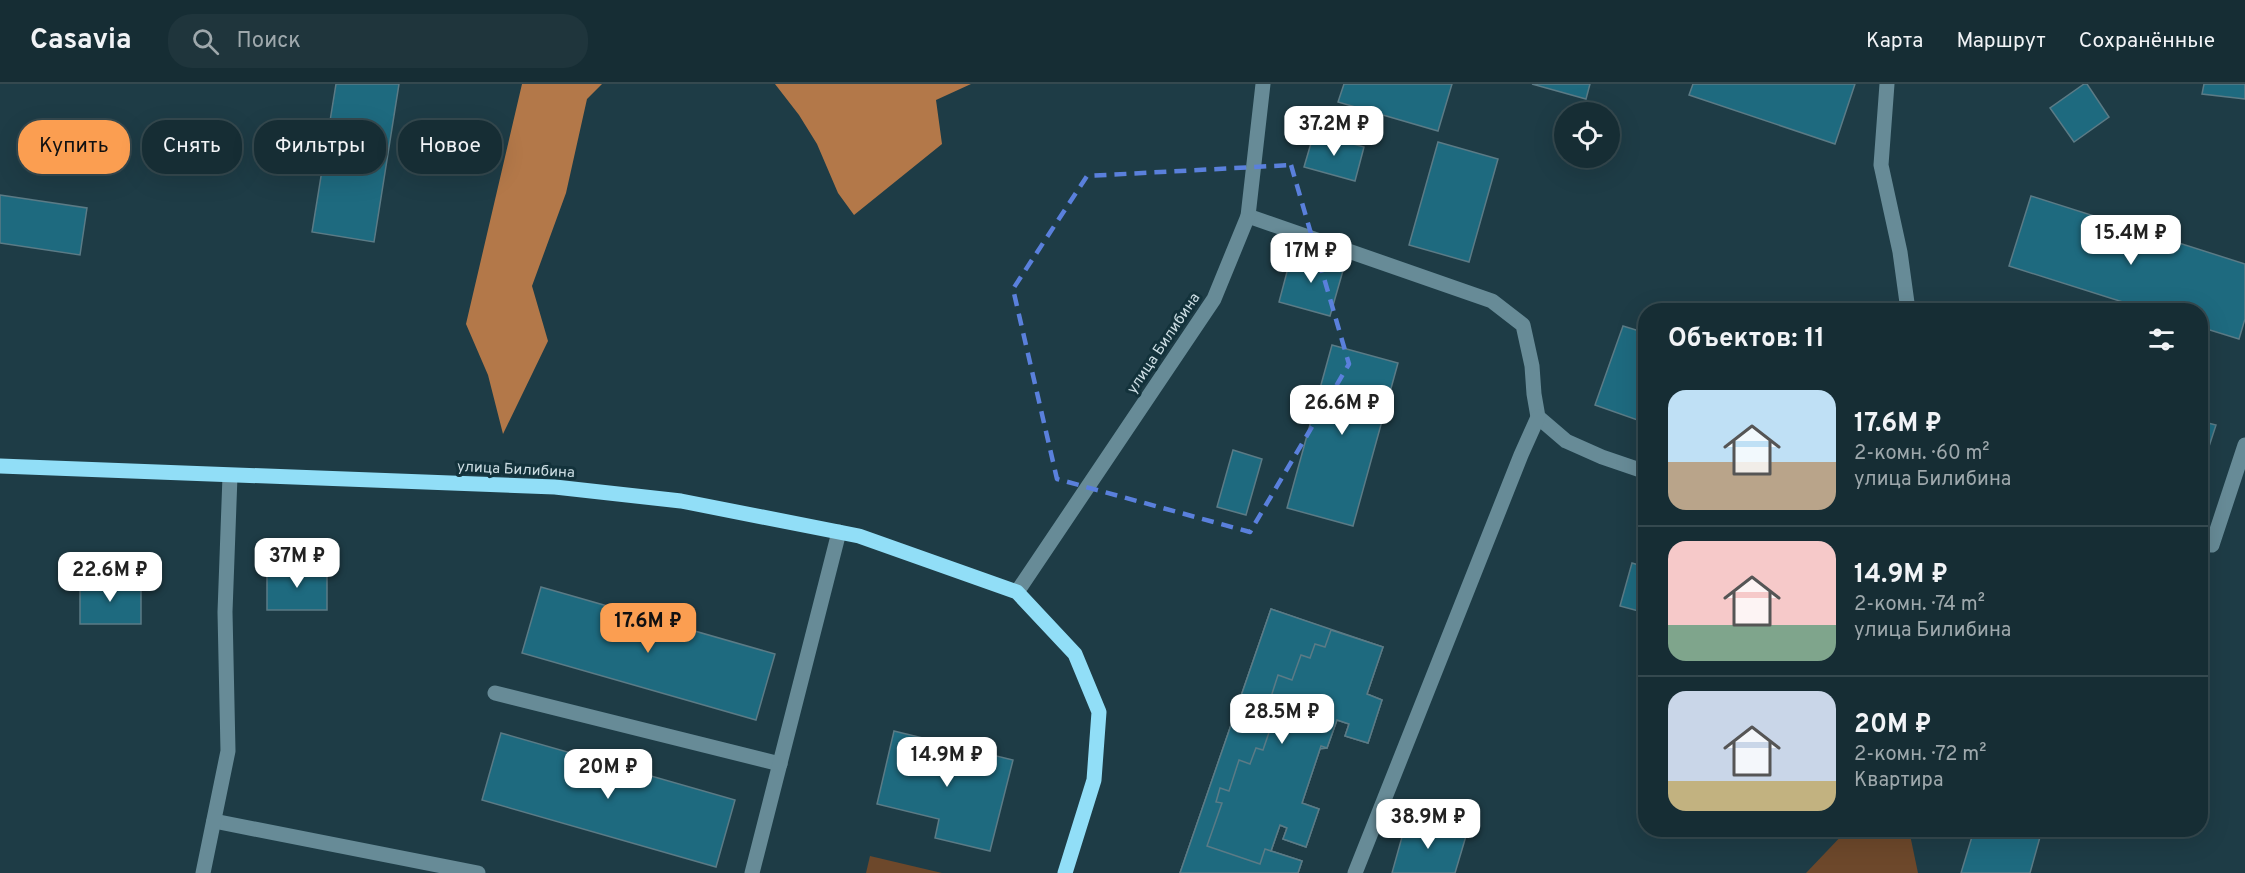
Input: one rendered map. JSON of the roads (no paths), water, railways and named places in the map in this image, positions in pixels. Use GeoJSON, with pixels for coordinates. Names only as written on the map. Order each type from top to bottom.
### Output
{"type":"FeatureCollection","features":[{"type":"Feature","properties":{"kind":"main road","name":"улица Билибина"},"geometry":{"type":"LineString","coordinates":[[0,466],[555,487],[681,501],[859,536],[1017,592],[1075,654],[1099,712],[1094,780],[1065,873]]}},
{"type":"Feature","properties":{"kind":"street","name":"улица Билибина"},"geometry":{"type":"LineString","coordinates":[[1017,592],[1214,299],[1248,216],[1263,84]]}},
{"type":"Feature","properties":{"kind":"street"},"geometry":{"type":"LineString","coordinates":[[1887,84],[1881,165],[1900,252],[1907,303]]}},
{"type":"Feature","properties":{"kind":"street"},"geometry":{"type":"LineString","coordinates":[[1248,216],[1492,301],[1523,326],[1532,366],[1538,417],[1521,454],[1354,873]]}},
{"type":"Feature","properties":{"kind":"street"},"geometry":{"type":"LineString","coordinates":[[1538,417],[1566,441],[1638,469]]}},
{"type":"Feature","properties":{"kind":"street"},"geometry":{"type":"LineString","coordinates":[[2208,543],[2212,545],[2245,445]]}},
{"type":"Feature","properties":{"kind":"street"},"geometry":{"type":"LineString","coordinates":[[203,873],[228,751],[225,612],[230,476]]}},
{"type":"Feature","properties":{"kind":"street"},"geometry":{"type":"LineString","coordinates":[[752,873],[839,532]]}},
{"type":"Feature","properties":{"kind":"street"},"geometry":{"type":"LineString","coordinates":[[495,693],[780,764]]}},
{"type":"Feature","properties":{"kind":"street"},"geometry":{"type":"LineString","coordinates":[[214,821],[478,873]]}}]}
